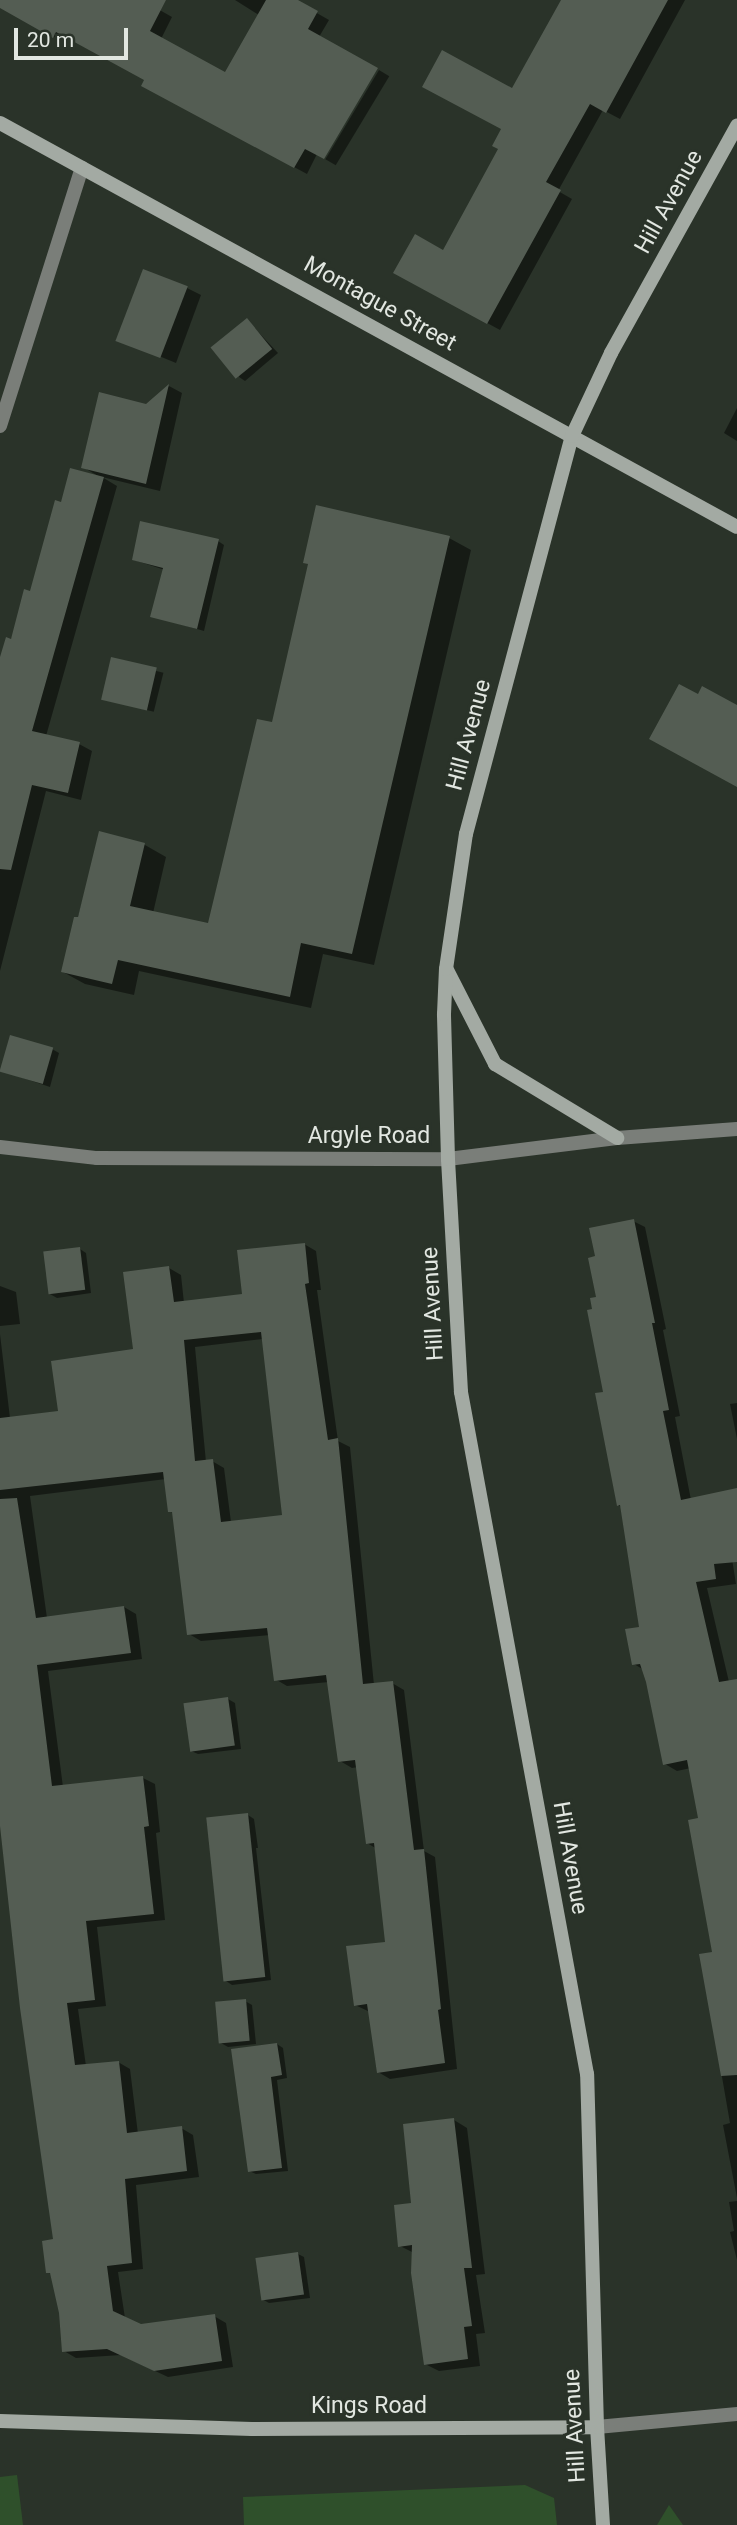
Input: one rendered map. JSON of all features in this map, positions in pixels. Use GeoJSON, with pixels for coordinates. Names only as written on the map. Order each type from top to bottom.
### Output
{"type":"FeatureCollection","features":[{"type":"Feature","properties":{"kind":"street","name":"Montague Street"},"geometry":{"type":"LineString","coordinates":[[0,122],[737,527]]}},
{"type":"Feature","properties":{"kind":"street","name":"Hill Avenue"},"geometry":{"type":"LineString","coordinates":[[603,2525],[597,2427],[587,2074],[461,1392],[448,1160],[444,1014],[446,969],[466,834],[572,436],[611,353],[737,126]]}},
{"type":"Feature","properties":{"kind":"street"},"geometry":{"type":"LineString","coordinates":[[0,426],[82,168]]}},
{"type":"Feature","properties":{"kind":"street"},"geometry":{"type":"LineString","coordinates":[[446,969],[495,1064],[617,1138]]}},
{"type":"Feature","properties":{"kind":"street","name":"Argyle Road"},"geometry":{"type":"LineString","coordinates":[[0,1146],[97,1158],[448,1160],[617,1138],[737,1129]]}},
{"type":"Feature","properties":{"kind":"street","name":"Kings Road"},"geometry":{"type":"LineString","coordinates":[[0,2421],[252,2429],[597,2427],[737,2414]]}},
{"type":"Feature","properties":{"kind":"green space"},"geometry":{"type":"Polygon","coordinates":[[[17,2475],[23,2525],[0,2525],[0,2477],[17,2475]]]}},
{"type":"Feature","properties":{"kind":"green space"},"geometry":{"type":"Polygon","coordinates":[[[525,2485],[554,2498],[557,2525],[244,2525],[243,2497],[525,2485]]]}},
{"type":"Feature","properties":{"kind":"green space"},"geometry":{"type":"Polygon","coordinates":[[[669,2505],[683,2525],[657,2525],[669,2505]]]}},
{"type":"Feature","properties":{"kind":"building"},"geometry":{"type":"Polygon","coordinates":[[[0,0],[166,0],[150,31],[225,72],[266,0],[298,0],[318,11],[308,29],[378,68],[324,159],[305,149],[294,168],[141,86],[144,80],[56,32],[53,38],[0,8],[0,0]]]}},
{"type":"Feature","properties":{"kind":"building"},"geometry":{"type":"Polygon","coordinates":[[[561,0],[668,0],[606,113],[590,104],[546,182],[561,190],[487,324],[393,273],[415,234],[443,250],[498,149],[492,146],[501,129],[422,87],[442,50],[512,88],[561,0]]]}},
{"type":"Feature","properties":{"kind":"building"},"geometry":{"type":"Polygon","coordinates":[[[143,269],[188,286],[160,358],[115,341],[143,269]]]}},
{"type":"Feature","properties":{"kind":"building"},"geometry":{"type":"Polygon","coordinates":[[[247,318],[272,349],[236,379],[210,348],[247,318]]]}},
{"type":"Feature","properties":{"kind":"building"},"geometry":{"type":"Polygon","coordinates":[[[169,384],[146,484],[81,468],[99,392],[146,404],[169,384]]]}},
{"type":"Feature","properties":{"kind":"building"},"geometry":{"type":"Polygon","coordinates":[[[70,468],[104,477],[32,731],[80,742],[68,793],[32,785],[11,870],[0,869],[0,657],[6,637],[11,639],[24,589],[30,591],[55,500],[61,502],[70,468]]]}},
{"type":"Feature","properties":{"kind":"building"},"geometry":{"type":"Polygon","coordinates":[[[316,505],[450,536],[352,954],[301,943],[290,997],[118,960],[112,984],[61,972],[74,917],[78,917],[99,831],[145,843],[130,906],[208,923],[257,719],[272,722],[308,564],[303,563],[316,505]]]}},
{"type":"Feature","properties":{"kind":"building"},"geometry":{"type":"Polygon","coordinates":[[[140,521],[219,539],[197,629],[150,617],[163,568],[132,560],[140,521]]]}},
{"type":"Feature","properties":{"kind":"building"},"geometry":{"type":"Polygon","coordinates":[[[111,657],[157,668],[147,710],[101,700],[111,657]]]}},
{"type":"Feature","properties":{"kind":"building"},"geometry":{"type":"Polygon","coordinates":[[[679,684],[698,694],[702,686],[737,705],[737,787],[649,739],[679,684]]]}},
{"type":"Feature","properties":{"kind":"building"},"geometry":{"type":"Polygon","coordinates":[[[10,1035],[53,1047],[43,1084],[0,1072],[10,1035]]]}},
{"type":"Feature","properties":{"kind":"building"},"geometry":{"type":"Polygon","coordinates":[[[634,1219],[655,1323],[652,1323],[669,1410],[663,1411],[681,1500],[737,1488],[737,1562],[714,1564],[716,1579],[696,1582],[719,1682],[737,1679],[737,2075],[721,2076],[699,1954],[712,1952],[688,1820],[698,1818],[687,1760],[663,1765],[646,1682],[640,1664],[632,1665],[625,1629],[639,1627],[620,1505],[617,1506],[595,1393],[603,1392],[587,1310],[592,1309],[590,1298],[596,1297],[588,1258],[595,1256],[589,1228],[634,1219]]]}},
{"type":"Feature","properties":{"kind":"building"},"geometry":{"type":"Polygon","coordinates":[[[305,1243],[309,1283],[305,1284],[328,1440],[338,1438],[363,1684],[393,1681],[414,1850],[424,1849],[445,2063],[377,2073],[367,2004],[354,2006],[346,1946],[385,1942],[374,1843],[366,1844],[355,1760],[338,1762],[326,1675],[274,1681],[267,1628],[187,1635],[172,1512],[168,1512],[163,1472],[0,1490],[0,1418],[58,1411],[51,1361],[133,1349],[123,1272],[169,1266],[174,1302],[242,1294],[237,1250],[305,1243]],[[261,1332],[184,1340],[195,1461],[213,1459],[221,1522],[282,1515],[261,1332]]]}},
{"type":"Feature","properties":{"kind":"building"},"geometry":{"type":"Polygon","coordinates":[[[80,1247],[85,1290],[49,1294],[43,1252],[80,1247]]]}},
{"type":"Feature","properties":{"kind":"building"},"geometry":{"type":"Polygon","coordinates":[[[17,1498],[36,1618],[124,1606],[131,1653],[37,1665],[52,1786],[143,1776],[149,1826],[144,1827],[154,1914],[86,1921],[95,2000],[67,2003],[75,2065],[119,2061],[127,2133],[182,2126],[187,2171],[125,2179],[132,2263],[107,2266],[113,2311],[141,2324],[215,2314],[222,2361],[154,2371],[107,2349],[62,2352],[59,2313],[50,2273],[46,2273],[42,2241],[53,2239],[20,2008],[0,1826],[0,1499],[17,1498]]]}},
{"type":"Feature","properties":{"kind":"building"},"geometry":{"type":"Polygon","coordinates":[[[228,1697],[235,1746],[190,1752],[183,1703],[228,1697]]]}},
{"type":"Feature","properties":{"kind":"building"},"geometry":{"type":"Polygon","coordinates":[[[248,1813],[265,1977],[223,1981],[206,1817],[248,1813]]]}},
{"type":"Feature","properties":{"kind":"building"},"geometry":{"type":"Polygon","coordinates":[[[246,1999],[250,2041],[219,2044],[215,2002],[246,1999]]]}},
{"type":"Feature","properties":{"kind":"building"},"geometry":{"type":"Polygon","coordinates":[[[277,2043],[282,2075],[271,2077],[282,2168],[248,2172],[231,2049],[277,2043]]]}},
{"type":"Feature","properties":{"kind":"building"},"geometry":{"type":"Polygon","coordinates":[[[454,2118],[472,2268],[464,2268],[472,2326],[464,2327],[468,2359],[424,2365],[411,2273],[412,2245],[398,2247],[394,2205],[411,2203],[403,2124],[454,2118]]]}},
{"type":"Feature","properties":{"kind":"building"},"geometry":{"type":"Polygon","coordinates":[[[298,2252],[304,2295],[261,2301],[255,2258],[298,2252]]]}}]}
